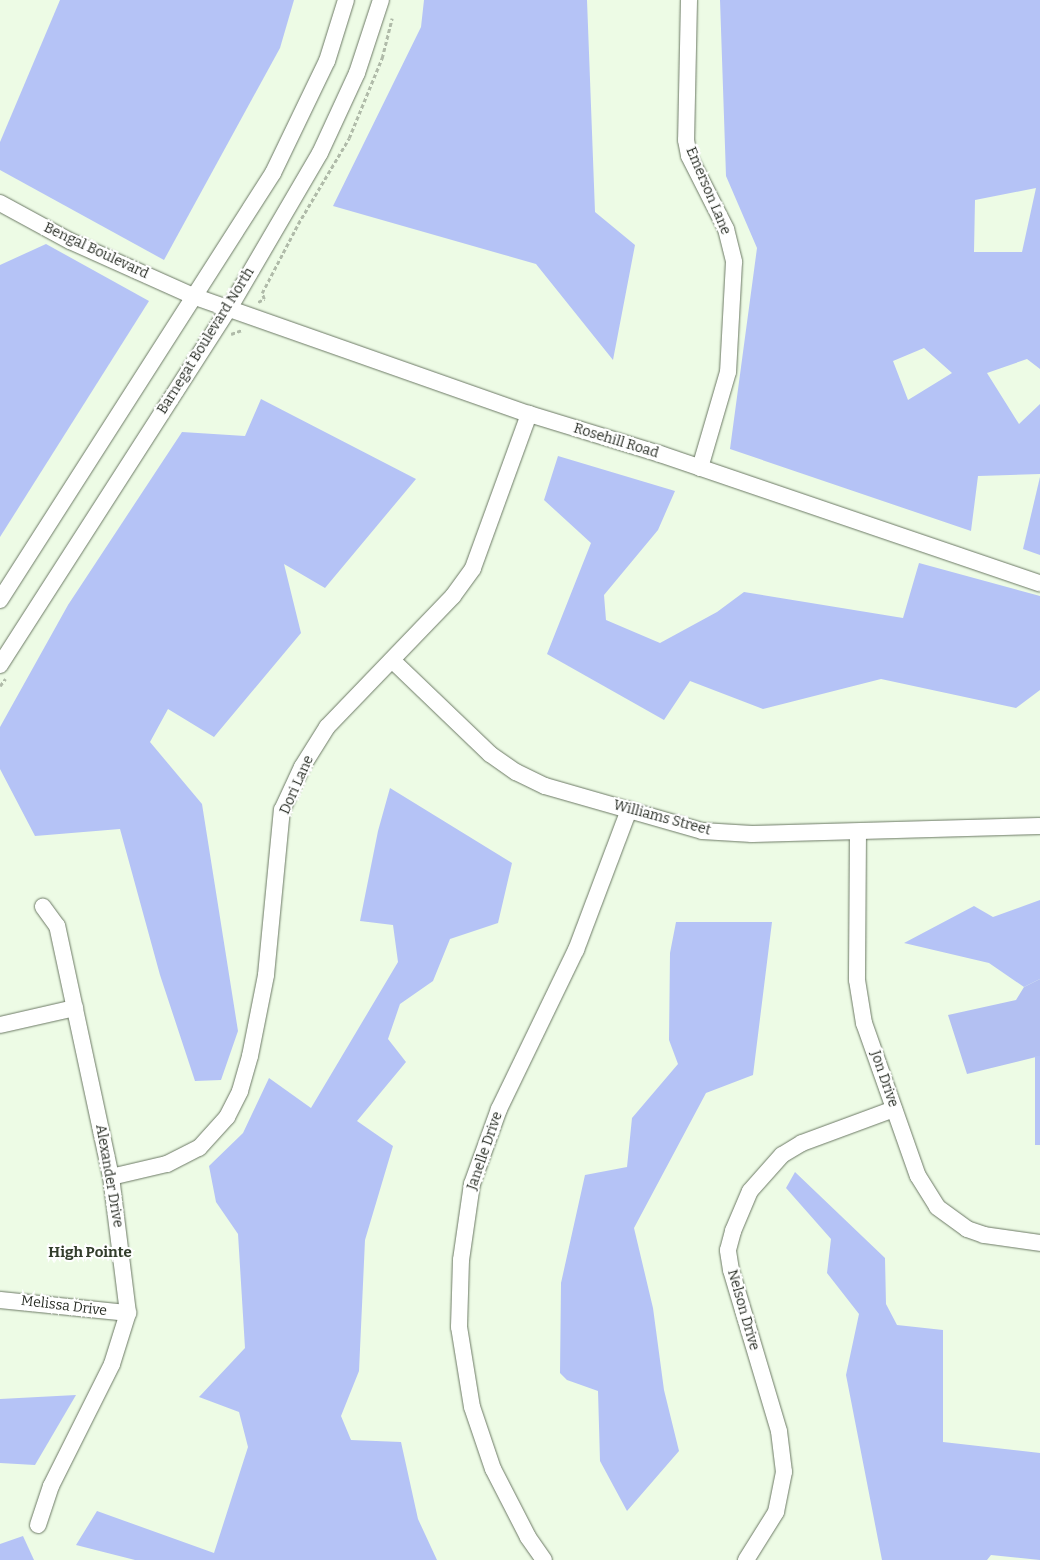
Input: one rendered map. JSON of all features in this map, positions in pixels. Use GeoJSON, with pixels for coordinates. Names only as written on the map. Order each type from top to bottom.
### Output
{"type":"FeatureCollection","features":[{"type":"Feature","properties":{"kind":"street"},"geometry":{"type":"LineString","coordinates":[[0,600],[273,173],[327,61],[346,0]]}},
{"type":"Feature","properties":{"kind":"street","name":"Barnegat Boulevard North"},"geometry":{"type":"LineString","coordinates":[[0,665],[230,307],[320,153],[357,73],[380,0]]}},
{"type":"Feature","properties":{"kind":"street","name":"Emerson Lane"},"geometry":{"type":"LineString","coordinates":[[689,0],[686,140],[690,156],[726,229],[734,262],[728,372],[700,468]]}},
{"type":"Feature","properties":{"kind":"street","name":"Bengal Boulevard"},"geometry":{"type":"LineString","coordinates":[[0,203],[70,241],[193,296]]}},
{"type":"Feature","properties":{"kind":"street","name":"Rosehill Road"},"geometry":{"type":"LineString","coordinates":[[193,296],[230,307],[529,414],[700,468],[1040,583]]}},
{"type":"Feature","properties":{"kind":"street","name":"Dori Lane"},"geometry":{"type":"LineString","coordinates":[[111,1177],[167,1164],[199,1148],[226,1117],[240,1091],[250,1056],[264,984],[282,810],[302,767],[327,727],[453,596],[473,568],[529,414]]}},
{"type":"Feature","properties":{"kind":"street","name":"Williams Street"},"geometry":{"type":"LineString","coordinates":[[392,660],[490,754],[516,772],[545,786],[629,810],[725,834],[1040,826]]}},
{"type":"Feature","properties":{"kind":"street","name":"Janelle Drive"},"geometry":{"type":"LineString","coordinates":[[544,1560],[528,1537],[493,1469],[472,1407],[460,1327],[461,1260],[472,1184],[499,1109],[576,950],[629,810]]}},
{"type":"Feature","properties":{"kind":"street","name":"Jon Drive"},"geometry":{"type":"LineString","coordinates":[[858,832],[857,980],[864,1023],[918,1176],[937,1207],[952,1220],[984,1235],[1040,1243]]}},
{"type":"Feature","properties":{"kind":"street","name":"Alexander Drive"},"geometry":{"type":"LineString","coordinates":[[38,1525],[51,1486],[112,1364],[128,1313],[111,1177],[57,926],[42,907]]}},
{"type":"Feature","properties":{"kind":"street"},"geometry":{"type":"LineString","coordinates":[[0,1025],[74,1008]]}},
{"type":"Feature","properties":{"kind":"street","name":"Nelson Drive"},"geometry":{"type":"LineString","coordinates":[[746,1560],[776,1512],[784,1472],[779,1431],[730,1270],[728,1250],[733,1231],[750,1191],[782,1155],[802,1142],[894,1109]]}},
{"type":"Feature","properties":{"kind":"street","name":"Melissa Drive"},"geometry":{"type":"LineString","coordinates":[[0,1300],[128,1313]]}},
{"type":"Feature","properties":{"kind":"path"},"geometry":{"type":"LineString","coordinates":[[258,302],[264,299],[263,290],[270,281]]}},
{"type":"Feature","properties":{"kind":"path"},"geometry":{"type":"LineString","coordinates":[[256,290],[263,290]]}},
{"type":"Feature","properties":{"kind":"shaded area"},"geometry":{"type":"Polygon","coordinates":[[[60,0],[294,0],[280,48],[164,260],[0,170],[0,142],[60,0]]]}},
{"type":"Feature","properties":{"kind":"shaded area"},"geometry":{"type":"Polygon","coordinates":[[[424,0],[587,0],[595,212],[635,245],[613,360],[536,264],[333,206],[421,27],[424,0]]]}},
{"type":"Feature","properties":{"kind":"shaded area"},"geometry":{"type":"Polygon","coordinates":[[[720,0],[1040,0],[1040,369],[1027,359],[987,373],[1019,424],[1040,404],[1040,474],[978,476],[971,531],[730,449],[757,248],[726,176],[720,0]],[[1036,188],[975,200],[974,252],[1022,252],[1036,188]],[[924,348],[893,361],[908,400],[952,373],[924,348]]]}},
{"type":"Feature","properties":{"kind":"shaded area"},"geometry":{"type":"Polygon","coordinates":[[[46,244],[149,301],[0,537],[0,265],[46,244]]]}},
{"type":"Feature","properties":{"kind":"shaded area"},"geometry":{"type":"Polygon","coordinates":[[[261,399],[416,479],[325,588],[284,564],[301,633],[214,737],[168,709],[150,742],[202,804],[238,1031],[221,1080],[195,1081],[160,975],[120,829],[35,836],[0,769],[0,727],[68,605],[182,432],[245,436],[261,399]]]}},
{"type":"Feature","properties":{"kind":"shaded area"},"geometry":{"type":"Polygon","coordinates":[[[558,456],[675,491],[658,530],[604,595],[606,620],[660,643],[717,612],[744,592],[903,618],[919,563],[1040,596],[1040,690],[1016,708],[881,679],[763,709],[690,681],[664,720],[547,654],[591,543],[544,500],[558,456]]]}},
{"type":"Feature","properties":{"kind":"shaded area"},"geometry":{"type":"Polygon","coordinates":[[[1040,477],[1040,555],[1023,549],[1040,477]]]}},
{"type":"Feature","properties":{"kind":"shaded area"},"geometry":{"type":"Polygon","coordinates":[[[390,788],[512,863],[498,923],[450,939],[433,981],[400,1004],[388,1039],[406,1062],[357,1121],[393,1146],[365,1240],[359,1371],[341,1416],[351,1440],[401,1442],[418,1519],[437,1560],[135,1560],[76,1545],[97,1511],[214,1553],[248,1447],[239,1412],[199,1397],[245,1348],[238,1234],[216,1202],[209,1166],[243,1133],[269,1078],[311,1108],[398,962],[393,925],[360,921],[378,831],[390,788]]]}},
{"type":"Feature","properties":{"kind":"shaded area"},"geometry":{"type":"Polygon","coordinates":[[[1040,900],[1040,979],[1024,987],[989,963],[904,943],[974,906],[993,917],[1040,900]]]}},
{"type":"Feature","properties":{"kind":"shaded area"},"geometry":{"type":"Polygon","coordinates":[[[676,922],[772,922],[753,1075],[706,1093],[634,1228],[653,1308],[664,1390],[679,1451],[627,1511],[600,1461],[598,1391],[567,1380],[560,1373],[561,1283],[585,1175],[627,1167],[632,1118],[678,1064],[669,1040],[670,953],[676,922]]]}},
{"type":"Feature","properties":{"kind":"shaded area"},"geometry":{"type":"Polygon","coordinates":[[[1040,979],[1040,1056],[967,1074],[948,1015],[1016,1000],[1024,987],[1040,979]]]}},
{"type":"Feature","properties":{"kind":"shaded area"},"geometry":{"type":"Polygon","coordinates":[[[1035,1056],[1040,1056],[1040,1145],[1035,1145],[1035,1056]]]}},
{"type":"Feature","properties":{"kind":"shaded area"},"geometry":{"type":"Polygon","coordinates":[[[795,1172],[885,1258],[886,1304],[897,1325],[943,1330],[943,1442],[1040,1453],[1040,1560],[991,1555],[987,1560],[882,1560],[846,1375],[859,1314],[827,1273],[831,1239],[786,1188],[795,1172]]]}},
{"type":"Feature","properties":{"kind":"shaded area"},"geometry":{"type":"Polygon","coordinates":[[[76,1395],[35,1465],[0,1463],[0,1399],[76,1395]]]}},
{"type":"Feature","properties":{"kind":"shaded area"},"geometry":{"type":"Polygon","coordinates":[[[23,1536],[34,1560],[0,1560],[0,1544],[23,1536]]]}},
{"type":"Feature","properties":{"kind":"district","name":"High Pointe"},"geometry":{"type":"Point","coordinates":[90,1253]}}]}
